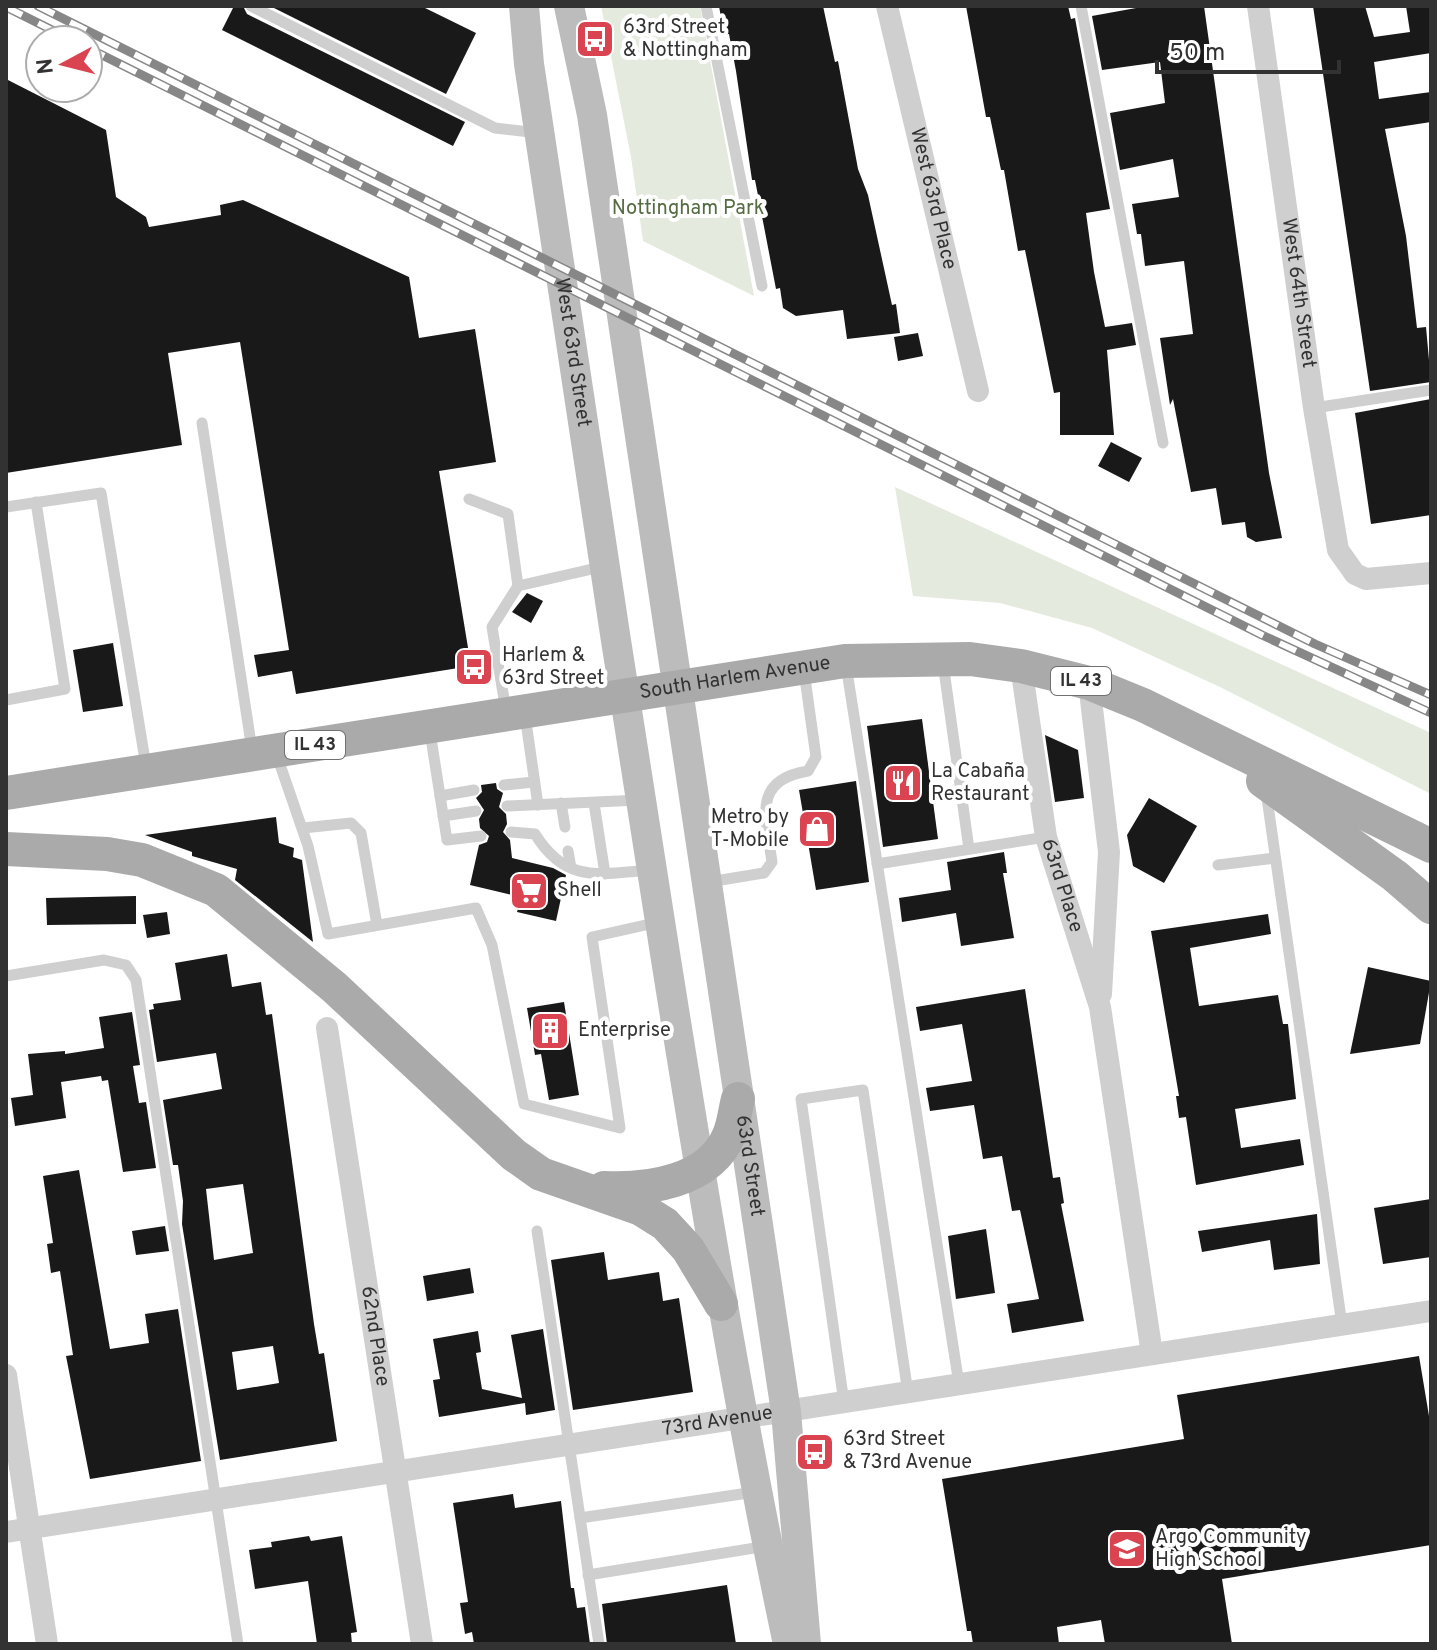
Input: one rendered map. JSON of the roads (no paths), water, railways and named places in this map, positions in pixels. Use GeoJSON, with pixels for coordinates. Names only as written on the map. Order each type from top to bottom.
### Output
{"type":"FeatureCollection","features":[{"type":"Feature","properties":{"kind":"main road","name":"West 63rd Street"},"geometry":{"type":"LineString","coordinates":[[524,6],[539,133],[624,697]]}},
{"type":"Feature","properties":{"kind":"main road"},"geometry":{"type":"LineString","coordinates":[[569,6],[592,115],[675,688]]}},
{"type":"Feature","properties":{"kind":"main road","name":"South Harlem Avenue"},"geometry":{"type":"LineString","coordinates":[[6,793],[845,661],[942,658],[1021,666],[1089,683],[1203,734],[1431,846]]}},
{"type":"Feature","properties":{"kind":"main road","name":"63rd Street"},"geometry":{"type":"LineString","coordinates":[[675,688],[786,1412],[806,1644]]}},
{"type":"Feature","properties":{"kind":"main road"},"geometry":{"type":"LineString","coordinates":[[624,697],[721,1304],[741,1419],[788,1644]]}},
{"type":"Feature","properties":{"kind":"main road"},"geometry":{"type":"LineString","coordinates":[[1203,734],[1395,876],[1431,907]]}},
{"type":"Feature","properties":{"kind":"main road"},"geometry":{"type":"LineString","coordinates":[[6,849],[95,853],[142,860],[216,890],[334,987],[514,1155],[541,1174],[641,1209],[665,1224],[688,1249],[721,1304]]}},
{"type":"Feature","properties":{"kind":"main road"},"geometry":{"type":"LineString","coordinates":[[572,1187],[639,1189],[671,1182],[699,1167],[729,1136],[738,1099]]}},
{"type":"Feature","properties":{"kind":"street","name":"West 63rd Place"},"geometry":{"type":"LineString","coordinates":[[887,6],[978,391]]}},
{"type":"Feature","properties":{"kind":"street","name":"West 64th Street"},"geometry":{"type":"LineString","coordinates":[[1258,6],[1314,408],[1338,550],[1355,574],[1380,580],[1431,573]]}},
{"type":"Feature","properties":{"kind":"street","name":"63rd Place"},"geometry":{"type":"LineString","coordinates":[[1021,666],[1046,837],[1100,1007],[1152,1354]]}},
{"type":"Feature","properties":{"kind":"street","name":"63rd Place"},"geometry":{"type":"LineString","coordinates":[[1089,683],[1109,852],[1100,1007]]}},
{"type":"Feature","properties":{"kind":"street","name":"62nd Place"},"geometry":{"type":"LineString","coordinates":[[327,1028],[422,1644]]}},
{"type":"Feature","properties":{"kind":"street","name":"73rd Avenue"},"geometry":{"type":"LineString","coordinates":[[6,1532],[1431,1311]]}},
{"type":"Feature","properties":{"kind":"street"},"geometry":{"type":"LineString","coordinates":[[6,1375],[47,1644]]}},
{"type":"Feature","properties":{"kind":"lane"},"geometry":{"type":"LineString","coordinates":[[251,6],[495,128],[539,133]]}},
{"type":"Feature","properties":{"kind":"lane"},"geometry":{"type":"LineString","coordinates":[[706,6],[762,286]]}},
{"type":"Feature","properties":{"kind":"lane"},"geometry":{"type":"LineString","coordinates":[[1081,6],[1163,443]]}},
{"type":"Feature","properties":{"kind":"lane"},"geometry":{"type":"LineString","coordinates":[[1314,408],[1431,390]]}},
{"type":"Feature","properties":{"kind":"lane"},"geometry":{"type":"LineString","coordinates":[[202,423],[264,753],[303,828],[328,934],[476,908],[492,945],[524,1104],[620,1128],[592,937],[660,922]]}},
{"type":"Feature","properties":{"kind":"lane"},"geometry":{"type":"LineString","coordinates":[[6,507],[101,493],[147,771]]}},
{"type":"Feature","properties":{"kind":"lane"},"geometry":{"type":"LineString","coordinates":[[469,499],[508,514],[518,586],[492,627],[538,805]]}},
{"type":"Feature","properties":{"kind":"lane"},"geometry":{"type":"LineString","coordinates":[[6,700],[65,689],[36,502]]}},
{"type":"Feature","properties":{"kind":"lane"},"geometry":{"type":"LineString","coordinates":[[518,586],[605,566]]}},
{"type":"Feature","properties":{"kind":"lane"},"geometry":{"type":"LineString","coordinates":[[942,658],[969,849]]}},
{"type":"Feature","properties":{"kind":"lane"},"geometry":{"type":"LineString","coordinates":[[845,661],[959,1384]]}},
{"type":"Feature","properties":{"kind":"lane"},"geometry":{"type":"LineString","coordinates":[[705,882],[764,873],[770,868],[772,862],[764,810],[766,797],[789,774],[808,771],[816,757],[804,667]]}},
{"type":"Feature","properties":{"kind":"lane"},"geometry":{"type":"LineString","coordinates":[[429,727],[447,840],[481,836]]}},
{"type":"Feature","properties":{"kind":"lane"},"geometry":{"type":"LineString","coordinates":[[504,785],[534,782]]}},
{"type":"Feature","properties":{"kind":"lane"},"geometry":{"type":"LineString","coordinates":[[1264,782],[1342,1325]]}},
{"type":"Feature","properties":{"kind":"lane"},"geometry":{"type":"LineString","coordinates":[[440,796],[474,790]]}},
{"type":"Feature","properties":{"kind":"lane"},"geometry":{"type":"LineString","coordinates":[[507,806],[641,800]]}},
{"type":"Feature","properties":{"kind":"lane"},"geometry":{"type":"LineString","coordinates":[[561,803],[565,827]]}},
{"type":"Feature","properties":{"kind":"lane"},"geometry":{"type":"LineString","coordinates":[[594,803],[605,874]]}},
{"type":"Feature","properties":{"kind":"lane"},"geometry":{"type":"LineString","coordinates":[[443,816],[476,811]]}},
{"type":"Feature","properties":{"kind":"lane"},"geometry":{"type":"LineString","coordinates":[[303,828],[351,823],[361,833],[377,925]]}},
{"type":"Feature","properties":{"kind":"lane"},"geometry":{"type":"LineString","coordinates":[[511,832],[535,834],[549,856],[591,875],[652,870]]}},
{"type":"Feature","properties":{"kind":"lane"},"geometry":{"type":"LineString","coordinates":[[877,864],[1046,837]]}},
{"type":"Feature","properties":{"kind":"lane"},"geometry":{"type":"LineString","coordinates":[[568,851],[571,868]]}},
{"type":"Feature","properties":{"kind":"lane"},"geometry":{"type":"LineString","coordinates":[[1218,865],[1275,858]]}},
{"type":"Feature","properties":{"kind":"lane"},"geometry":{"type":"LineString","coordinates":[[6,976],[104,960],[126,965],[133,972],[238,1644]]}},
{"type":"Feature","properties":{"kind":"lane"},"geometry":{"type":"LineString","coordinates":[[844,1403],[801,1099],[863,1090],[908,1393]]}},
{"type":"Feature","properties":{"kind":"lane"},"geometry":{"type":"LineString","coordinates":[[537,1231],[599,1644]]}},
{"type":"Feature","properties":{"kind":"lane"},"geometry":{"type":"LineString","coordinates":[[580,1518],[756,1491]]}},
{"type":"Feature","properties":{"kind":"lane"},"geometry":{"type":"LineString","coordinates":[[588,1575],[767,1546]]}},
{"type":"Feature","properties":{"kind":"railway"},"geometry":{"type":"LineString","coordinates":[[38,6],[1315,644],[1431,695]]}},
{"type":"Feature","properties":{"kind":"railway"},"geometry":{"type":"LineString","coordinates":[[6,7],[40,24]]}},
{"type":"Feature","properties":{"kind":"railway"},"geometry":{"type":"LineString","coordinates":[[104,56],[1262,635],[1431,713]]}},
{"type":"Feature","properties":{"kind":"place","name":"63rd Street & Nottingham"},"geometry":{"type":"Point","coordinates":[595,39]}},
{"type":"Feature","properties":{"kind":"place","name":"Harlem & 63rd Street"},"geometry":{"type":"Point","coordinates":[474,667]}},
{"type":"Feature","properties":{"kind":"place","name":"La Cabaña Restaurant"},"geometry":{"type":"Point","coordinates":[903,783]}},
{"type":"Feature","properties":{"kind":"place","name":"Metro by T-Mobile"},"geometry":{"type":"Point","coordinates":[817,829]}},
{"type":"Feature","properties":{"kind":"place","name":"Shell"},"geometry":{"type":"Point","coordinates":[529,891]}},
{"type":"Feature","properties":{"kind":"place","name":"Enterprise"},"geometry":{"type":"Point","coordinates":[550,1031]}},
{"type":"Feature","properties":{"kind":"place","name":"63rd Street & 73rd Avenue"},"geometry":{"type":"Point","coordinates":[815,1452]}},
{"type":"Feature","properties":{"kind":"place","name":"Argo Community High School"},"geometry":{"type":"Point","coordinates":[1127,1549]}},
{"type":"Feature","properties":{"kind":"park label","name":"Nottingham Park"},"geometry":{"type":"Point","coordinates":[688,209]}}]}
